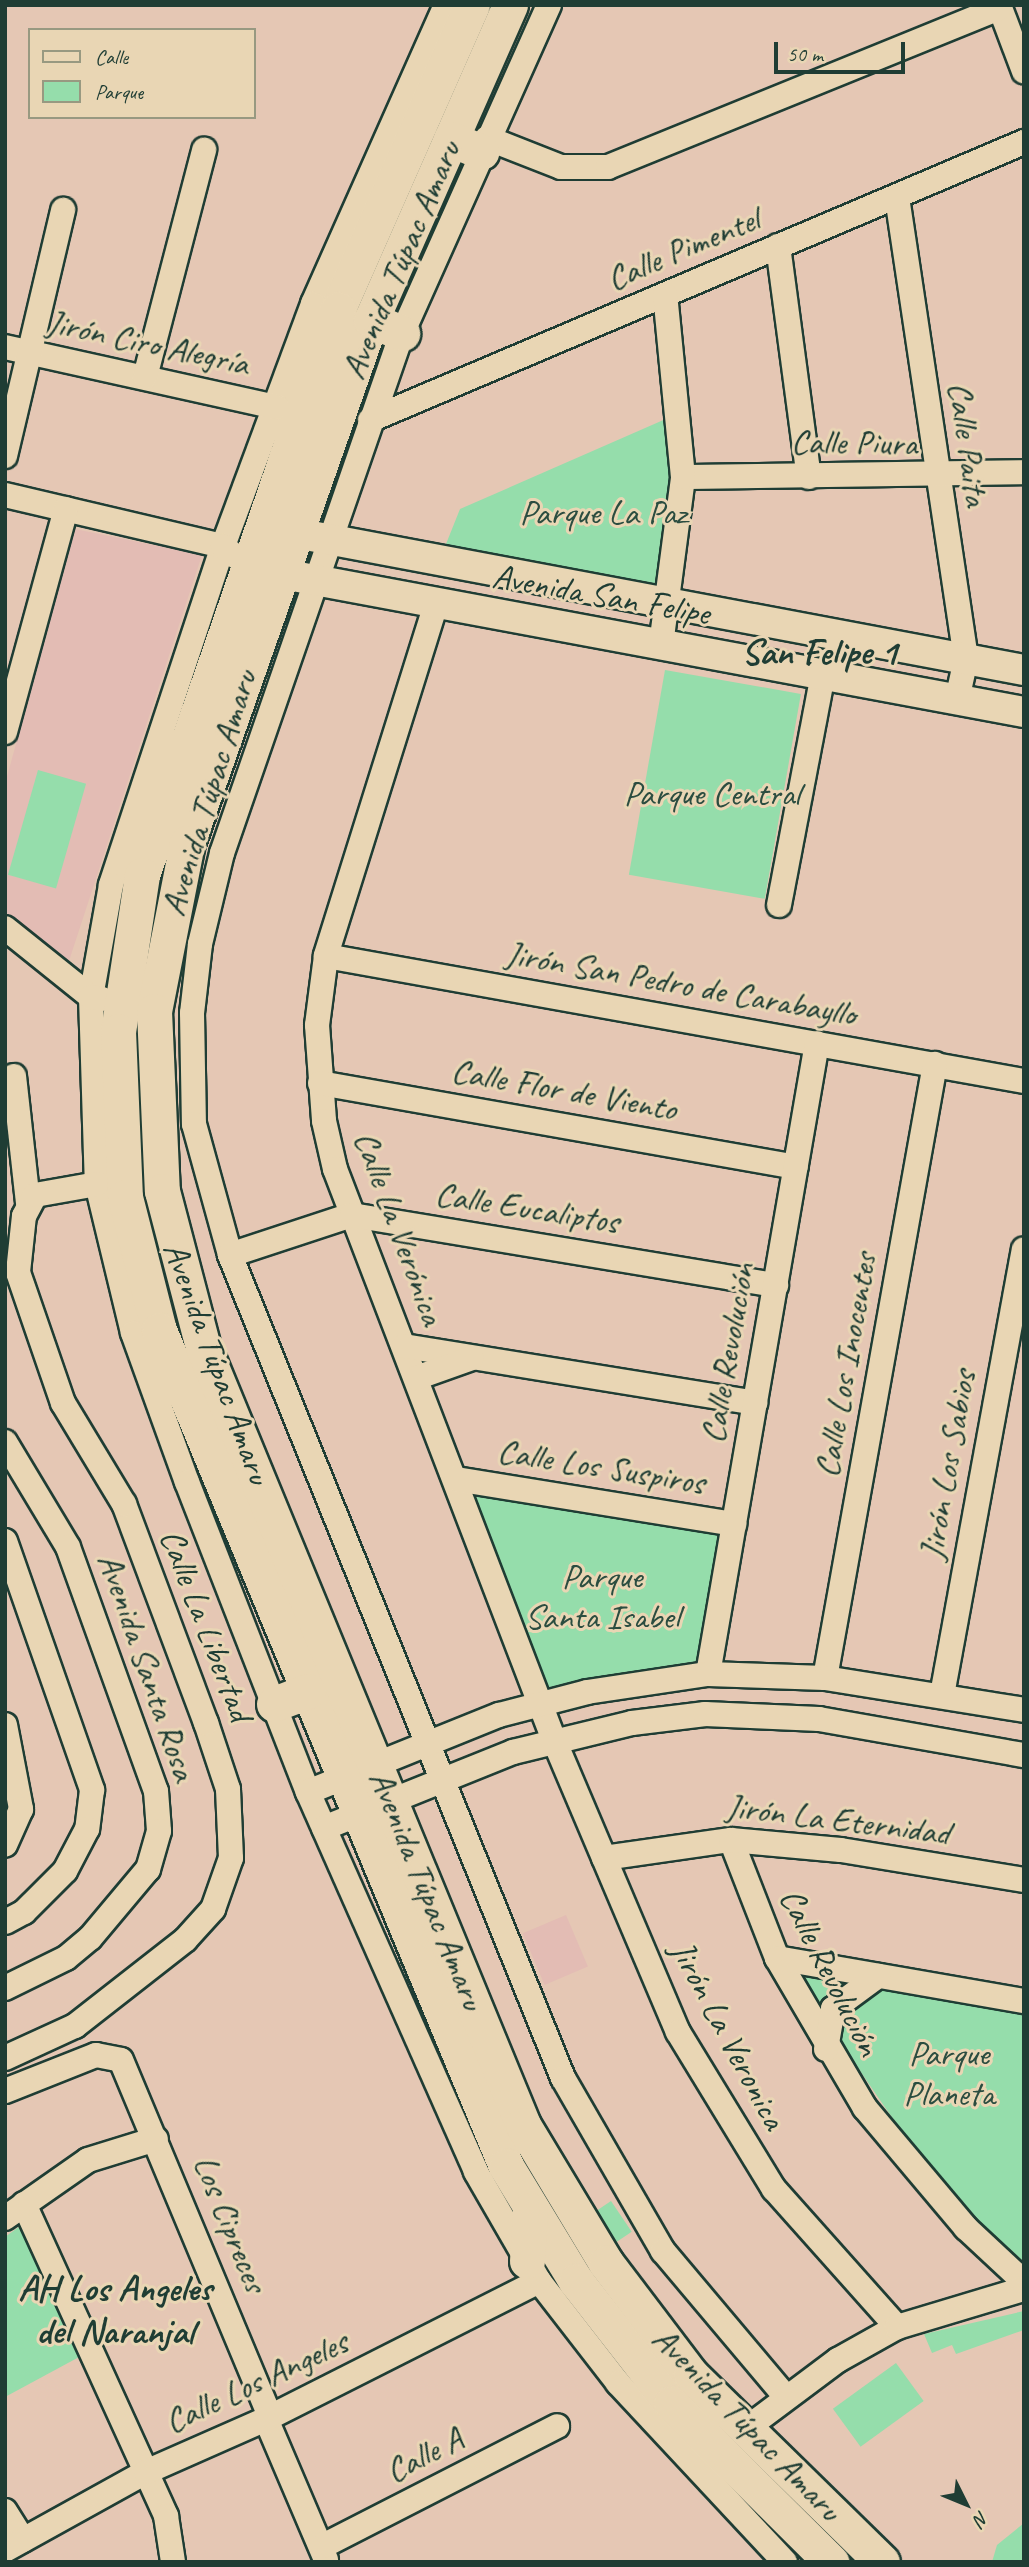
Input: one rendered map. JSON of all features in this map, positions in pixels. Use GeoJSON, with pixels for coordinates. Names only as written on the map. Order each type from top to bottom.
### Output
{"type":"FeatureCollection","features":[{"type":"Feature","properties":{"kind":"highway","name":"Avenida Túpac Amaru"},"geometry":{"type":"LineString","coordinates":[[510,5],[473,143],[294,534],[266,567],[142,875],[105,1000],[133,1288],[308,1691],[476,2104],[530,2210],[681,2434],[831,2562]]}},
{"type":"Feature","properties":{"kind":"highway","name":"Avenida Túpac Amaru"},"geometry":{"type":"LineString","coordinates":[[294,534],[338,309],[390,162],[459,7]]}},
{"type":"Feature","properties":{"kind":"highway","name":"Avenida Túpac Amaru"},"geometry":{"type":"LineString","coordinates":[[266,567],[169,908],[154,1011],[156,1145],[169,1233],[203,1347],[377,1764],[507,2090],[542,2160],[647,2320],[743,2431],[882,2562]]}},
{"type":"Feature","properties":{"kind":"highway"},"geometry":{"type":"LineString","coordinates":[[274,1704],[308,1691]]}},
{"type":"Feature","properties":{"kind":"highway"},"geometry":{"type":"LineString","coordinates":[[530,2210],[533,2271]]}},
{"type":"Feature","properties":{"kind":"main road","name":"Avenida San Felipe"},"geometry":{"type":"LineString","coordinates":[[294,534],[1024,670]]}},
{"type":"Feature","properties":{"kind":"main road","name":"Avenida San Felipe"},"geometry":{"type":"LineString","coordinates":[[266,567],[436,604],[1024,712]]}},
{"type":"Feature","properties":{"kind":"street","name":"Avenida Túpac Amaru"},"geometry":{"type":"LineString","coordinates":[[473,143],[549,5]]}},
{"type":"Feature","properties":{"kind":"street"},"geometry":{"type":"LineString","coordinates":[[473,143],[561,167],[608,167],[999,6],[1024,71]]}},
{"type":"Feature","properties":{"kind":"street","name":"Calle Pimentel"},"geometry":{"type":"LineString","coordinates":[[370,420],[1024,142]]}},
{"type":"Feature","properties":{"kind":"street"},"geometry":{"type":"LineString","coordinates":[[145,377],[204,150]]}},
{"type":"Feature","properties":{"kind":"street","name":"Avenida Túpac Amaru"},"geometry":{"type":"LineString","coordinates":[[390,162],[276,407],[266,567],[222,853],[200,944],[192,1024],[194,1124],[230,1255],[426,1743],[590,2135],[663,2251],[786,2397]]}},
{"type":"Feature","properties":{"kind":"street","name":"Calle Paita"},"geometry":{"type":"LineString","coordinates":[[897,197],[966,659],[957,700]]}},
{"type":"Feature","properties":{"kind":"street"},"geometry":{"type":"LineString","coordinates":[[5,456],[64,210]]}},
{"type":"Feature","properties":{"kind":"street"},"geometry":{"type":"LineString","coordinates":[[778,246],[808,477]]}},
{"type":"Feature","properties":{"kind":"street"},"geometry":{"type":"LineString","coordinates":[[661,645],[683,477],[664,295]]}},
{"type":"Feature","properties":{"kind":"street","name":"Avenida Túpac Amaru"},"geometry":{"type":"LineString","coordinates":[[266,567],[294,534],[370,420],[387,327]]}},
{"type":"Feature","properties":{"kind":"street","name":"Jirón Ciro Alegría"},"geometry":{"type":"LineString","coordinates":[[5,347],[276,407]]}},
{"type":"Feature","properties":{"kind":"street","name":"Calle Piura"},"geometry":{"type":"LineString","coordinates":[[683,477],[937,478],[1024,472]]}},
{"type":"Feature","properties":{"kind":"street"},"geometry":{"type":"LineString","coordinates":[[5,495],[66,509],[266,567]]}},
{"type":"Feature","properties":{"kind":"street"},"geometry":{"type":"LineString","coordinates":[[5,732],[66,509]]}},
{"type":"Feature","properties":{"kind":"street","name":"Calle La Verónica"},"geometry":{"type":"LineString","coordinates":[[436,604],[326,956],[317,1026],[320,1083],[335,1169],[554,1740]]}},
{"type":"Feature","properties":{"kind":"street"},"geometry":{"type":"LineString","coordinates":[[779,905],[823,675]]}},
{"type":"Feature","properties":{"kind":"street"},"geometry":{"type":"LineString","coordinates":[[5,928],[105,1000]]}},
{"type":"Feature","properties":{"kind":"street","name":"Jirón San Pedro de Carabayllo"},"geometry":{"type":"LineString","coordinates":[[326,956],[1024,1081]]}},
{"type":"Feature","properties":{"kind":"street","name":"Avenida Túpac Amaru"},"geometry":{"type":"LineString","coordinates":[[105,1000],[97,1184],[133,1288],[133,1333],[308,1792],[450,2119],[533,2271],[681,2434],[785,2562]]}},
{"type":"Feature","properties":{"kind":"street","name":"Calle Revolución"},"geometry":{"type":"LineString","coordinates":[[708,1674],[817,1044]]}},
{"type":"Feature","properties":{"kind":"street","name":"Calle Los Inocentes"},"geometry":{"type":"LineString","coordinates":[[825,1678],[935,1064]]}},
{"type":"Feature","properties":{"kind":"street","name":"Calle La Libertad"},"geometry":{"type":"LineString","coordinates":[[5,2058],[112,2000],[201,1924],[228,1875],[233,1824],[206,1723],[124,1504],[63,1403],[29,1314],[18,1250],[28,1203],[14,1076]]}},
{"type":"Feature","properties":{"kind":"street","name":"Calle Flor de Viento"},"geometry":{"type":"LineString","coordinates":[[320,1083],[796,1167]]}},
{"type":"Feature","properties":{"kind":"street"},"geometry":{"type":"LineString","coordinates":[[28,1203],[46,1189],[97,1184]]}},
{"type":"Feature","properties":{"kind":"street","name":"Calle Eucaliptos"},"geometry":{"type":"LineString","coordinates":[[230,1255],[352,1215],[776,1285]]}},
{"type":"Feature","properties":{"kind":"street","name":"Jirón Los Sabios"},"geometry":{"type":"LineString","coordinates":[[942,1695],[1024,1249]]}},
{"type":"Feature","properties":{"kind":"street"},"geometry":{"type":"LineString","coordinates":[[404,1346],[755,1403]]}},
{"type":"Feature","properties":{"kind":"street"},"geometry":{"type":"LineString","coordinates":[[416,1378],[476,1356]]}},
{"type":"Feature","properties":{"kind":"street","name":"Avenida Santa Rosa"},"geometry":{"type":"LineString","coordinates":[[5,1442],[68,1547],[156,1791],[159,1831],[148,1869],[97,1930],[66,1958],[5,1988]]}},
{"type":"Feature","properties":{"kind":"street","name":"Calle Los Suspiros"},"geometry":{"type":"LineString","coordinates":[[456,1479],[734,1524]]}},
{"type":"Feature","properties":{"kind":"street"},"geometry":{"type":"LineString","coordinates":[[5,1541],[92,1790],[88,1829],[65,1871],[24,1912],[5,1922]]}},
{"type":"Feature","properties":{"kind":"street"},"geometry":{"type":"LineString","coordinates":[[308,1792],[426,1743],[540,1703],[708,1674],[825,1678],[1024,1710]]}},
{"type":"Feature","properties":{"kind":"street"},"geometry":{"type":"LineString","coordinates":[[324,1828],[441,1779],[554,1740],[644,1721],[765,1714],[1024,1755]]}},
{"type":"Feature","properties":{"kind":"street"},"geometry":{"type":"LineString","coordinates":[[5,1725],[21,1809],[5,1844]]}},
{"type":"Feature","properties":{"kind":"street","name":"Jirón La Veronica"},"geometry":{"type":"LineString","coordinates":[[554,1740],[678,2032],[723,2113],[832,2261],[897,2327]]}},
{"type":"Feature","properties":{"kind":"street","name":"Calle Revolución"},"geometry":{"type":"LineString","coordinates":[[731,1840],[777,1958],[826,2049],[908,2164],[1024,2282]]}},
{"type":"Feature","properties":{"kind":"street","name":"Jirón La Eternidad"},"geometry":{"type":"LineString","coordinates":[[604,1858],[731,1840],[841,1850],[1024,1880]]}},
{"type":"Feature","properties":{"kind":"street"},"geometry":{"type":"LineString","coordinates":[[777,1958],[1024,2001]]}},
{"type":"Feature","properties":{"kind":"street"},"geometry":{"type":"LineString","coordinates":[[826,2049],[833,2009],[878,1976]]}},
{"type":"Feature","properties":{"kind":"street","name":"Los Cipreces"},"geometry":{"type":"LineString","coordinates":[[5,2091],[96,2055],[121,2060],[156,2139],[325,2554]]}},
{"type":"Feature","properties":{"kind":"street"},"geometry":{"type":"LineString","coordinates":[[156,2139],[88,2160],[15,2211],[166,2516],[173,2562]]}},
{"type":"Feature","properties":{"kind":"street","name":"Calle Los Angeles"},"geometry":{"type":"LineString","coordinates":[[14,2545],[146,2472],[268,2418],[533,2271]]}},
{"type":"Feature","properties":{"kind":"street"},"geometry":{"type":"LineString","coordinates":[[743,2431],[786,2397],[897,2327],[1024,2289]]}},
{"type":"Feature","properties":{"kind":"street","name":"Calle A"},"geometry":{"type":"LineString","coordinates":[[325,2554],[557,2426]]}},
{"type":"Feature","properties":{"kind":"street"},"geometry":{"type":"LineString","coordinates":[[5,2511],[14,2545]]}},
{"type":"Feature","properties":{"kind":"shaded area"},"geometry":{"type":"Polygon","coordinates":[[[75,529],[202,555],[68,964],[5,913],[5,784],[75,529]]]}},
{"type":"Feature","properties":{"kind":"shaded area"},"geometry":{"type":"Polygon","coordinates":[[[566,1915],[588,1967],[545,1985],[523,1933],[566,1915]]]}},
{"type":"Feature","properties":{"kind":"green space","name":"Parque La Paz"},"geometry":{"type":"Polygon","coordinates":[[[668,418],[669,481],[655,585],[444,549],[460,509],[668,418]]]}},
{"type":"Feature","properties":{"kind":"green space","name":"Parque Central"},"geometry":{"type":"Polygon","coordinates":[[[665,670],[801,694],[765,899],[629,875],[665,670]]]}},
{"type":"Feature","properties":{"kind":"green space"},"geometry":{"type":"Polygon","coordinates":[[[38,770],[86,784],[56,889],[8,875],[38,770]]]}},
{"type":"Feature","properties":{"kind":"green space","name":"Parque Santa Isabel"},"geometry":{"type":"Polygon","coordinates":[[[472,1491],[719,1532],[697,1665],[548,1689],[472,1491]]]}},
{"type":"Feature","properties":{"kind":"green space"},"geometry":{"type":"Polygon","coordinates":[[[787,1968],[849,1978],[827,1998],[816,2020],[787,1968]]]}},
{"type":"Feature","properties":{"kind":"green space","name":"Parque Planeta"},"geometry":{"type":"Polygon","coordinates":[[[879,1987],[1024,2011],[1024,2269],[917,2154],[836,2036],[837,2021],[879,1987]]]}},
{"type":"Feature","properties":{"kind":"green space"},"geometry":{"type":"Polygon","coordinates":[[[611,2201],[632,2232],[614,2243],[594,2213],[611,2201]]]}},
{"type":"Feature","properties":{"kind":"green space"},"geometry":{"type":"Polygon","coordinates":[[[20,2226],[81,2356],[5,2397],[5,2237],[20,2226]]]}},
{"type":"Feature","properties":{"kind":"green space"},"geometry":{"type":"Polygon","coordinates":[[[1024,2311],[1024,2330],[956,2354],[952,2345],[932,2353],[924,2334],[1024,2311]]]}},
{"type":"Feature","properties":{"kind":"green space"},"geometry":{"type":"Polygon","coordinates":[[[896,2363],[924,2401],[861,2447],[833,2409],[896,2363]]]}},
{"type":"Feature","properties":{"kind":"green space"},"geometry":{"type":"Polygon","coordinates":[[[1024,2523],[1024,2562],[992,2562],[997,2545],[1024,2523]]]}},
{"type":"Feature","properties":{"kind":"district","name":"San Felipe 1"},"geometry":{"type":"Point","coordinates":[819,652]}},
{"type":"Feature","properties":{"kind":"district","name":"AH Los Angeles del Naranjal"},"geometry":{"type":"Point","coordinates":[115,2310]}}]}
